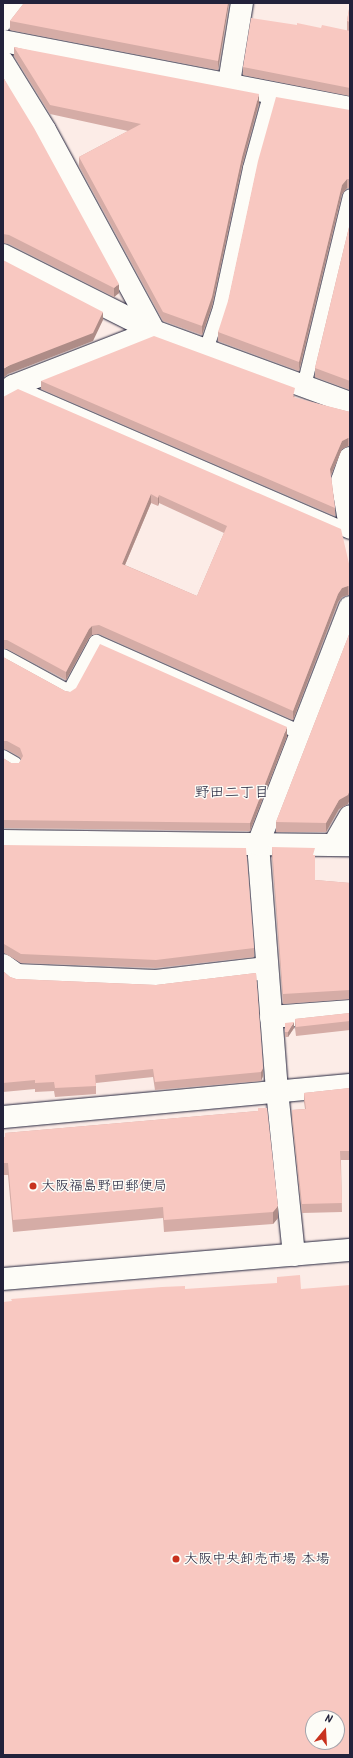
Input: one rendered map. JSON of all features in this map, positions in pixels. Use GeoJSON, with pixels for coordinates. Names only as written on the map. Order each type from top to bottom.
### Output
{"type":"FeatureCollection","features":[{"type":"Feature","properties":{"kind":"street"},"geometry":{"type":"LineString","coordinates":[[3,20],[17,3]]}},
{"type":"Feature","properties":{"kind":"street"},"geometry":{"type":"LineString","coordinates":[[229,83],[242,3]]}},
{"type":"Feature","properties":{"kind":"street"},"geometry":{"type":"LineString","coordinates":[[3,41],[229,83],[350,108]]}},
{"type":"Feature","properties":{"kind":"street"},"geometry":{"type":"LineString","coordinates":[[3,62],[45,130],[154,331]]}},
{"type":"Feature","properties":{"kind":"street"},"geometry":{"type":"LineString","coordinates":[[3,255],[154,331],[350,403]]}},
{"type":"Feature","properties":{"kind":"street"},"geometry":{"type":"LineString","coordinates":[[8,389],[154,331]]}},
{"type":"Feature","properties":{"kind":"street"},"geometry":{"type":"LineString","coordinates":[[350,458],[342,481],[350,527]]}},
{"type":"Feature","properties":{"kind":"street"},"geometry":{"type":"LineString","coordinates":[[294,1255],[266,968],[258,844],[350,607]]}},
{"type":"Feature","properties":{"kind":"street"},"geometry":{"type":"LineString","coordinates":[[3,841],[342,845],[350,816]]}},
{"type":"Feature","properties":{"kind":"street"},"geometry":{"type":"LineString","coordinates":[[3,965],[17,975],[156,982],[266,968]]}},
{"type":"Feature","properties":{"kind":"street"},"geometry":{"type":"LineString","coordinates":[[271,1017],[350,1011]]}},
{"type":"Feature","properties":{"kind":"street"},"geometry":{"type":"LineString","coordinates":[[3,1117],[350,1085]]}},
{"type":"Feature","properties":{"kind":"street"},"geometry":{"type":"LineString","coordinates":[[3,1279],[350,1250]]}},
{"type":"Feature","properties":{"kind":"lane"},"geometry":{"type":"LineString","coordinates":[[206,350],[220,308],[250,168],[271,92]]}},
{"type":"Feature","properties":{"kind":"lane"},"geometry":{"type":"LineString","coordinates":[[304,386],[350,196]]}},
{"type":"Feature","properties":{"kind":"lane"},"geometry":{"type":"LineString","coordinates":[[8,389],[350,532]]}},
{"type":"Feature","properties":{"kind":"lane"},"geometry":{"type":"LineString","coordinates":[[3,656],[69,692],[96,642],[301,733]]}},
{"type":"Feature","properties":{"kind":"building"},"geometry":{"type":"Polygon","coordinates":[[[24,3],[228,3],[218,61],[10,21],[24,3]]]}},
{"type":"Feature","properties":{"kind":"building"},"geometry":{"type":"Polygon","coordinates":[[[350,3],[350,22],[347,21],[350,3]]]}},
{"type":"Feature","properties":{"kind":"building"},"geometry":{"type":"Polygon","coordinates":[[[251,18],[297,25],[297,23],[321,28],[322,25],[350,31],[350,88],[243,67],[251,18]]]}},
{"type":"Feature","properties":{"kind":"building"},"geometry":{"type":"Polygon","coordinates":[[[14,47],[259,94],[242,157],[212,297],[202,326],[163,312],[79,157],[141,124],[50,105],[14,47]]]}},
{"type":"Feature","properties":{"kind":"building"},"geometry":{"type":"Polygon","coordinates":[[[3,77],[34,128],[119,284],[114,288],[9,235],[3,234],[3,77]]]}},
{"type":"Feature","properties":{"kind":"building"},"geometry":{"type":"Polygon","coordinates":[[[276,97],[350,110],[350,179],[347,179],[342,185],[299,362],[218,332],[228,301],[258,161],[276,97]]]}},
{"type":"Feature","properties":{"kind":"building"},"geometry":{"type":"Polygon","coordinates":[[[350,223],[350,381],[315,368],[350,223]]]}},
{"type":"Feature","properties":{"kind":"building"},"geometry":{"type":"Polygon","coordinates":[[[3,260],[103,312],[93,333],[3,369],[3,260]]]}},
{"type":"Feature","properties":{"kind":"building"},"geometry":{"type":"Polygon","coordinates":[[[154,336],[295,388],[293,397],[350,412],[350,438],[342,441],[330,469],[335,508],[41,381],[154,336]]]}},
{"type":"Feature","properties":{"kind":"building"},"geometry":{"type":"Polygon","coordinates":[[[18,389],[341,529],[350,568],[350,586],[342,588],[338,594],[293,711],[99,625],[92,626],[89,629],[66,672],[7,640],[3,640],[3,397],[18,389]],[[151,494],[122,564],[197,596],[227,526],[159,495],[158,498],[151,494]]]}},
{"type":"Feature","properties":{"kind":"building"},"geometry":{"type":"Polygon","coordinates":[[[350,632],[350,790],[348,795],[339,800],[326,823],[276,822],[350,632]]]}},
{"type":"Feature","properties":{"kind":"building"},"geometry":{"type":"Polygon","coordinates":[[[100,644],[287,727],[250,823],[3,820],[3,758],[11,763],[19,763],[23,756],[20,748],[7,741],[3,741],[3,657],[65,691],[70,692],[76,688],[100,644]]]}},
{"type":"Feature","properties":{"kind":"building"},"geometry":{"type":"Polygon","coordinates":[[[3,845],[246,848],[254,948],[156,960],[21,954],[3,944],[3,845]]]}},
{"type":"Feature","properties":{"kind":"building"},"geometry":{"type":"Polygon","coordinates":[[[272,847],[315,848],[313,855],[315,855],[315,880],[350,883],[350,990],[283,994],[272,847]]]}},
{"type":"Feature","properties":{"kind":"building"},"geometry":{"type":"Polygon","coordinates":[[[3,971],[10,977],[16,979],[156,985],[256,973],[263,1068],[261,1072],[155,1082],[153,1069],[95,1075],[96,1086],[55,1088],[54,1082],[35,1083],[35,1080],[3,1083],[3,971]]]}},
{"type":"Feature","properties":{"kind":"building"},"geometry":{"type":"Polygon","coordinates":[[[350,1013],[350,1021],[296,1027],[295,1019],[350,1013]]]}},
{"type":"Feature","properties":{"kind":"building"},"geometry":{"type":"Polygon","coordinates":[[[294,1022],[288,1032],[285,1032],[285,1023],[294,1022]]]}},
{"type":"Feature","properties":{"kind":"building"},"geometry":{"type":"Polygon","coordinates":[[[350,1088],[350,1151],[340,1151],[342,1203],[302,1204],[292,1110],[306,1109],[304,1093],[350,1088]]]}},
{"type":"Feature","properties":{"kind":"building"},"geometry":{"type":"Polygon","coordinates":[[[258,1108],[267,1108],[278,1206],[273,1212],[164,1220],[163,1207],[13,1220],[8,1163],[3,1163],[3,1137],[5,1137],[5,1133],[258,1111],[258,1108]]]}},
{"type":"Feature","properties":{"kind":"building","name":"大阪中央卸売市場 本場"},"geometry":{"type":"Polygon","coordinates":[[[300,1275],[301,1289],[350,1285],[350,1755],[3,1755],[3,1302],[12,1301],[11,1299],[162,1287],[185,1286],[185,1289],[277,1283],[277,1277],[300,1275]]]}},
{"type":"Feature","properties":{"kind":"place","name":"大阪福島野田郵便局"},"geometry":{"type":"Point","coordinates":[33,1186]}},
{"type":"Feature","properties":{"kind":"place","name":"大阪中央卸売市場 本場"},"geometry":{"type":"Point","coordinates":[176,1559]}},
{"type":"Feature","properties":{"kind":"district","name":"野田二丁目"},"geometry":{"type":"Point","coordinates":[232,794]}}]}
